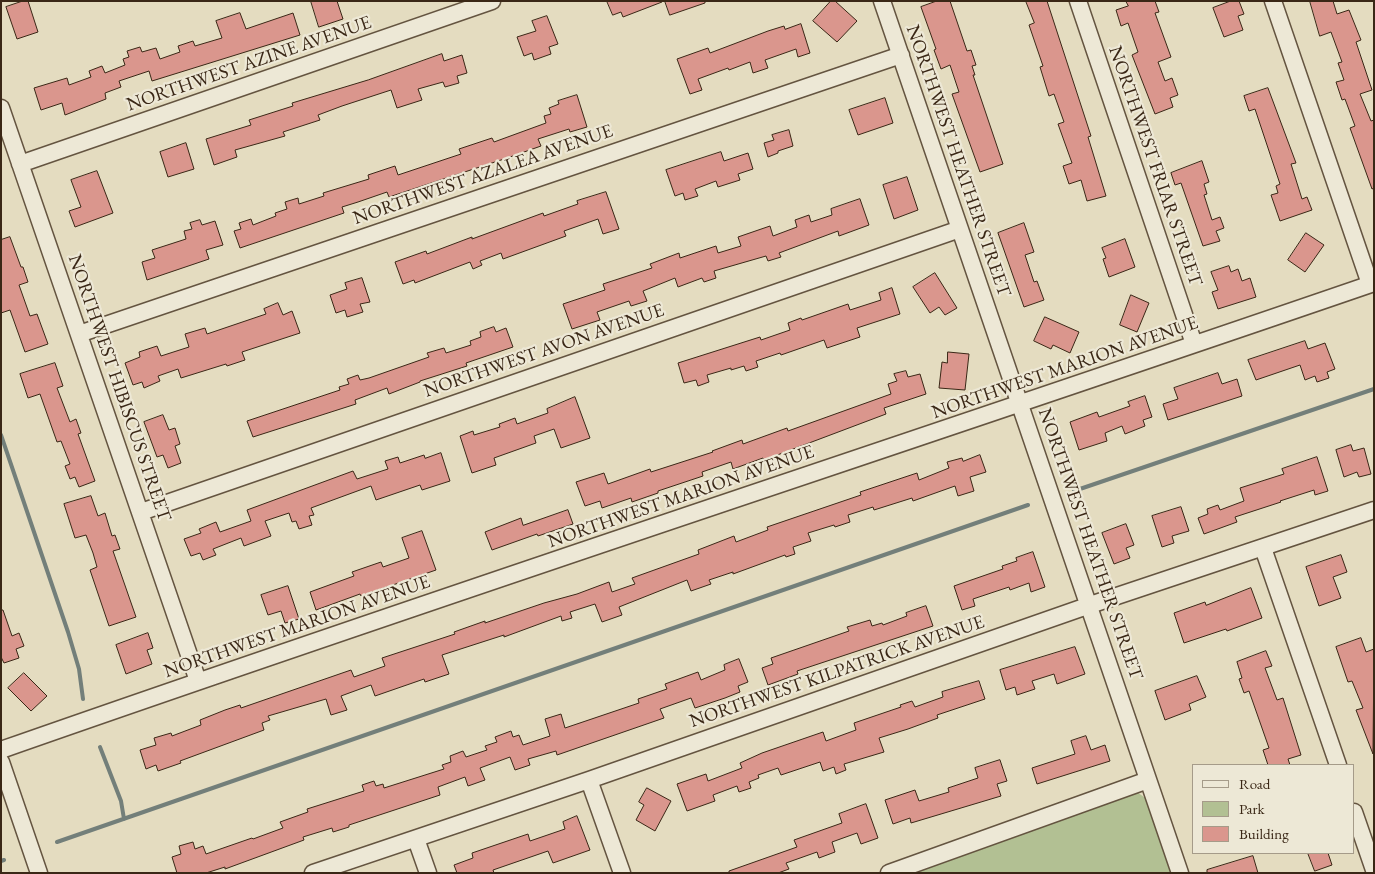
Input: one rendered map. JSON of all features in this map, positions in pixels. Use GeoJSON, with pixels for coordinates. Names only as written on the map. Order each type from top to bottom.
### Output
{"type":"FeatureCollection","features":[{"type":"Feature","properties":{"kind":"street","name":"NORTHWEST AZINE AVENUE"},"geometry":{"type":"LineString","coordinates":[[20,164],[492,1]]}},
{"type":"Feature","properties":{"kind":"street","name":"NORTHWEST HEATHER STREET"},"geometry":{"type":"LineString","coordinates":[[882,1],[1090,605],[1180,873]]}},
{"type":"Feature","properties":{"kind":"street","name":"NORTHWEST FRIAR STREET"},"geometry":{"type":"LineString","coordinates":[[1078,1],[1194,344]]}},
{"type":"Feature","properties":{"kind":"street"},"geometry":{"type":"LineString","coordinates":[[1272,1],[1372,284]]}},
{"type":"Feature","properties":{"kind":"street","name":"NORTHWEST AZALEA AVENUE"},"geometry":{"type":"LineString","coordinates":[[79,334],[901,55]]}},
{"type":"Feature","properties":{"kind":"street","name":"NORTHWEST HIBISCUS STREET"},"geometry":{"type":"LineString","coordinates":[[1,108],[198,681]]}},
{"type":"Feature","properties":{"kind":"street","name":"NORTHWEST AVON AVENUE"},"geometry":{"type":"LineString","coordinates":[[141,512],[960,229]]}},
{"type":"Feature","properties":{"kind":"street","name":"NORTHWEST MARION AVENUE"},"geometry":{"type":"LineString","coordinates":[[1,750],[198,681],[1372,284]]}},
{"type":"Feature","properties":{"kind":"street","name":"NORTHWEST KILPATRICK AVENUE"},"geometry":{"type":"LineString","coordinates":[[313,873],[589,780],[1090,605],[1374,510]]}},
{"type":"Feature","properties":{"kind":"street"},"geometry":{"type":"LineString","coordinates":[[1263,548],[1338,764]]}},
{"type":"Feature","properties":{"kind":"street"},"geometry":{"type":"LineString","coordinates":[[1,762],[39,873]]}},
{"type":"Feature","properties":{"kind":"street"},"geometry":{"type":"LineString","coordinates":[[589,780],[622,873]]}},
{"type":"Feature","properties":{"kind":"street"},"geometry":{"type":"LineString","coordinates":[[888,873],[1148,780]]}},
{"type":"Feature","properties":{"kind":"street"},"geometry":{"type":"LineString","coordinates":[[1355,815],[1374,870]]}},
{"type":"Feature","properties":{"kind":"street"},"geometry":{"type":"LineString","coordinates":[[416,839],[428,873]]}},
{"type":"Feature","properties":{"kind":"green space"},"geometry":{"type":"Polygon","coordinates":[[[1137,792],[1148,800],[1175,873],[903,873],[1137,792]]]}},
{"type":"Feature","properties":{"kind":"building"},"geometry":{"type":"Polygon","coordinates":[[[28,1],[38,32],[17,39],[6,7],[28,1]]]}},
{"type":"Feature","properties":{"kind":"building"},"geometry":{"type":"Polygon","coordinates":[[[311,1],[337,1],[343,19],[319,27],[311,1]]]}},
{"type":"Feature","properties":{"kind":"building"},"geometry":{"type":"Polygon","coordinates":[[[607,1],[662,2],[623,17],[621,12],[613,15],[607,1]]]}},
{"type":"Feature","properties":{"kind":"building"},"geometry":{"type":"Polygon","coordinates":[[[665,1],[705,1],[705,3],[670,15],[665,1]]]}},
{"type":"Feature","properties":{"kind":"building"},"geometry":{"type":"Polygon","coordinates":[[[831,1],[835,1],[857,21],[837,42],[813,21],[831,1]]]}},
{"type":"Feature","properties":{"kind":"building"},"geometry":{"type":"Polygon","coordinates":[[[937,1],[950,1],[967,51],[971,50],[976,65],[972,66],[975,75],[973,75],[1003,164],[980,172],[952,94],[959,92],[950,65],[941,69],[921,7],[937,1]]]}},
{"type":"Feature","properties":{"kind":"building"},"geometry":{"type":"Polygon","coordinates":[[[1026,1],[1047,1],[1091,136],[1088,137],[1106,196],[1087,201],[1081,180],[1069,184],[1063,166],[1072,163],[1058,124],[1064,122],[1054,94],[1049,96],[1040,67],[1043,66],[1029,25],[1034,23],[1026,1]]]}},
{"type":"Feature","properties":{"kind":"building"},"geometry":{"type":"Polygon","coordinates":[[[1126,1],[1155,1],[1159,12],[1155,13],[1171,57],[1158,62],[1165,81],[1172,78],[1178,95],[1170,98],[1173,107],[1155,114],[1132,55],[1138,52],[1128,23],[1121,26],[1116,10],[1128,6],[1126,1]]]}},
{"type":"Feature","properties":{"kind":"building"},"geometry":{"type":"Polygon","coordinates":[[[1231,1],[1239,1],[1244,14],[1238,16],[1243,30],[1224,37],[1213,8],[1231,1]]]}},
{"type":"Feature","properties":{"kind":"building"},"geometry":{"type":"Polygon","coordinates":[[[1310,1],[1333,1],[1337,14],[1349,10],[1361,40],[1356,42],[1372,90],[1360,94],[1371,121],[1374,120],[1374,188],[1372,189],[1350,128],[1355,126],[1345,99],[1342,100],[1336,82],[1344,80],[1338,63],[1342,62],[1331,32],[1320,36],[1310,1]]]}},
{"type":"Feature","properties":{"kind":"building"},"geometry":{"type":"Polygon","coordinates":[[[240,13],[246,29],[293,13],[300,35],[152,81],[149,71],[119,81],[121,87],[105,93],[106,99],[65,115],[62,103],[41,110],[34,88],[67,78],[69,85],[91,77],[89,71],[102,66],[105,73],[125,65],[123,59],[129,57],[127,51],[140,47],[142,52],[156,48],[160,59],[180,52],[178,46],[193,41],[195,46],[222,38],[216,21],[240,13]]]}},
{"type":"Feature","properties":{"kind":"building"},"geometry":{"type":"Polygon","coordinates":[[[547,16],[558,44],[549,47],[551,54],[534,60],[532,53],[524,56],[517,37],[536,31],[532,21],[547,16]]]}},
{"type":"Feature","properties":{"kind":"building"},"geometry":{"type":"Polygon","coordinates":[[[801,24],[810,53],[798,57],[796,49],[765,60],[768,68],[753,73],[750,62],[729,70],[728,68],[698,79],[702,90],[690,94],[677,59],[708,48],[710,53],[768,31],[784,26],[785,29],[801,24]]]}},
{"type":"Feature","properties":{"kind":"building"},"geometry":{"type":"Polygon","coordinates":[[[442,54],[444,61],[462,55],[467,73],[457,76],[459,83],[445,87],[443,82],[418,89],[422,100],[397,108],[391,90],[342,106],[318,115],[320,120],[283,132],[285,136],[235,150],[237,157],[214,165],[206,139],[251,125],[249,120],[293,106],[292,103],[368,80],[442,54]]]}},
{"type":"Feature","properties":{"kind":"building"},"geometry":{"type":"Polygon","coordinates":[[[1268,88],[1296,163],[1291,164],[1302,199],[1307,197],[1312,210],[1280,221],[1271,195],[1278,193],[1276,186],[1280,184],[1255,109],[1249,111],[1244,96],[1268,88]]]}},
{"type":"Feature","properties":{"kind":"building"},"geometry":{"type":"Polygon","coordinates":[[[577,95],[587,127],[570,132],[569,129],[538,139],[541,146],[389,197],[387,192],[342,207],[344,213],[240,248],[234,231],[241,229],[239,223],[251,219],[253,225],[276,216],[275,213],[287,209],[285,202],[298,198],[299,204],[324,196],[323,193],[369,179],[368,175],[395,166],[398,175],[461,154],[459,149],[492,138],[494,142],[546,123],[544,116],[551,114],[549,108],[559,104],[558,101],[577,95]]]}},
{"type":"Feature","properties":{"kind":"building"},"geometry":{"type":"Polygon","coordinates":[[[885,98],[893,123],[858,135],[849,110],[885,98]]]}},
{"type":"Feature","properties":{"kind":"building"},"geometry":{"type":"Polygon","coordinates":[[[789,130],[793,146],[768,157],[764,143],[774,140],[772,135],[789,130]]]}},
{"type":"Feature","properties":{"kind":"building"},"geometry":{"type":"Polygon","coordinates":[[[186,143],[194,169],[168,177],[160,152],[186,143]]]}},
{"type":"Feature","properties":{"kind":"building"},"geometry":{"type":"Polygon","coordinates":[[[721,152],[724,161],[748,153],[753,169],[738,174],[740,180],[718,187],[716,181],[695,189],[698,196],[685,200],[683,193],[675,196],[666,170],[721,152]]]}},
{"type":"Feature","properties":{"kind":"building"},"geometry":{"type":"Polygon","coordinates":[[[1202,161],[1209,182],[1204,184],[1207,194],[1204,195],[1212,220],[1220,217],[1224,228],[1216,231],[1220,241],[1203,246],[1181,183],[1175,185],[1171,173],[1202,161]]]}},
{"type":"Feature","properties":{"kind":"building"},"geometry":{"type":"Polygon","coordinates":[[[97,171],[113,213],[75,227],[69,211],[81,207],[71,180],[97,171]]]}},
{"type":"Feature","properties":{"kind":"building"},"geometry":{"type":"Polygon","coordinates":[[[907,177],[918,210],[894,219],[883,185],[907,177]]]}},
{"type":"Feature","properties":{"kind":"building"},"geometry":{"type":"Polygon","coordinates":[[[606,192],[619,229],[603,234],[598,219],[564,231],[566,236],[503,259],[501,253],[480,261],[482,265],[473,269],[470,262],[415,283],[414,280],[403,284],[395,262],[426,251],[427,254],[543,213],[544,216],[578,204],[577,201],[606,192]]]}},
{"type":"Feature","properties":{"kind":"building"},"geometry":{"type":"Polygon","coordinates":[[[860,199],[869,225],[839,236],[838,231],[779,253],[781,257],[768,261],[766,256],[714,271],[716,278],[704,282],[702,278],[678,287],[675,278],[643,291],[647,301],[631,306],[629,301],[597,312],[600,320],[572,329],[563,304],[605,290],[603,284],[652,268],[650,264],[679,253],[680,258],[716,246],[718,253],[741,246],[738,237],[770,226],[773,236],[797,227],[795,220],[809,215],[811,222],[832,215],[831,209],[860,199]]]}},
{"type":"Feature","properties":{"kind":"building"},"geometry":{"type":"Polygon","coordinates":[[[200,220],[202,225],[215,221],[223,245],[206,250],[209,259],[147,280],[142,262],[155,258],[152,250],[186,239],[184,231],[192,229],[190,223],[200,220]]]}},
{"type":"Feature","properties":{"kind":"building"},"geometry":{"type":"Polygon","coordinates":[[[1024,223],[1034,252],[1025,255],[1034,282],[1037,281],[1044,300],[1024,307],[998,233],[1024,223]]]}},
{"type":"Feature","properties":{"kind":"building"},"geometry":{"type":"Polygon","coordinates":[[[1306,233],[1324,245],[1305,272],[1288,260],[1306,233]]]}},
{"type":"Feature","properties":{"kind":"building"},"geometry":{"type":"Polygon","coordinates":[[[10,237],[28,282],[19,285],[30,316],[37,314],[48,344],[25,352],[10,310],[1,313],[1,240],[10,237]]]}},
{"type":"Feature","properties":{"kind":"building"},"geometry":{"type":"Polygon","coordinates":[[[1125,239],[1135,267],[1109,277],[1103,259],[1106,258],[1102,248],[1125,239]]]}},
{"type":"Feature","properties":{"kind":"building"},"geometry":{"type":"Polygon","coordinates":[[[1229,266],[1231,272],[1238,269],[1242,281],[1250,278],[1256,297],[1218,309],[1212,292],[1218,290],[1211,272],[1229,266]]]}},
{"type":"Feature","properties":{"kind":"building"},"geometry":{"type":"Polygon","coordinates":[[[935,273],[957,308],[945,315],[939,307],[930,313],[913,287],[935,273]]]}},
{"type":"Feature","properties":{"kind":"building"},"geometry":{"type":"Polygon","coordinates":[[[362,278],[370,302],[360,304],[363,312],[347,317],[345,310],[336,313],[330,295],[347,289],[345,283],[362,278]]]}},
{"type":"Feature","properties":{"kind":"building"},"geometry":{"type":"Polygon","coordinates":[[[892,288],[900,314],[857,328],[860,337],[827,348],[824,340],[781,355],[780,353],[756,361],[758,367],[746,371],[744,366],[707,375],[709,382],[698,386],[696,380],[684,383],[678,363],[760,337],[761,340],[790,330],[788,323],[801,318],[802,320],[848,304],[850,310],[881,300],[879,293],[892,288]]]}},
{"type":"Feature","properties":{"kind":"building"},"geometry":{"type":"Polygon","coordinates":[[[1131,295],[1149,303],[1137,332],[1120,325],[1131,295]]]}},
{"type":"Feature","properties":{"kind":"building"},"geometry":{"type":"Polygon","coordinates":[[[278,303],[283,315],[292,311],[300,333],[242,352],[245,360],[227,366],[226,364],[181,378],[178,369],[158,376],[160,381],[144,388],[142,382],[133,385],[125,363],[140,357],[139,352],[157,346],[161,356],[189,347],[185,334],[205,328],[207,334],[266,314],[264,309],[278,303]]]}},
{"type":"Feature","properties":{"kind":"building"},"geometry":{"type":"Polygon","coordinates":[[[1045,317],[1079,332],[1070,353],[1053,345],[1051,349],[1034,341],[1045,317]]]}},
{"type":"Feature","properties":{"kind":"building"},"geometry":{"type":"Polygon","coordinates":[[[494,327],[496,332],[506,328],[513,347],[466,363],[467,366],[420,381],[389,394],[387,388],[355,400],[356,404],[253,437],[247,421],[340,390],[339,387],[349,384],[347,379],[358,375],[360,380],[369,378],[429,357],[427,353],[444,348],[446,353],[471,345],[470,341],[481,337],[480,332],[494,327]]]}},
{"type":"Feature","properties":{"kind":"building"},"geometry":{"type":"Polygon","coordinates":[[[1305,341],[1308,349],[1325,343],[1335,369],[1327,372],[1329,378],[1317,382],[1315,376],[1305,380],[1300,365],[1256,380],[1248,360],[1305,341]]]}},
{"type":"Feature","properties":{"kind":"building"},"geometry":{"type":"Polygon","coordinates":[[[948,352],[969,354],[965,390],[939,388],[942,362],[947,363],[948,352]]]}},
{"type":"Feature","properties":{"kind":"building"},"geometry":{"type":"Polygon","coordinates":[[[55,363],[63,386],[57,388],[70,422],[76,419],[81,433],[78,434],[95,481],[79,487],[75,477],[70,479],[65,466],[70,464],[61,441],[57,442],[40,394],[28,398],[20,374],[55,363]]]}},
{"type":"Feature","properties":{"kind":"building"},"geometry":{"type":"Polygon","coordinates":[[[906,371],[908,377],[920,374],[926,394],[884,408],[886,414],[764,460],[763,458],[733,469],[731,462],[702,472],[703,476],[632,502],[631,498],[602,508],[600,501],[585,506],[576,482],[604,473],[608,484],[650,469],[651,472],[713,452],[742,440],[743,444],[787,428],[788,431],[891,394],[888,384],[897,381],[894,374],[906,371]]]}},
{"type":"Feature","properties":{"kind":"building"},"geometry":{"type":"Polygon","coordinates":[[[1218,373],[1222,384],[1237,379],[1242,396],[1168,420],[1163,404],[1178,399],[1174,388],[1218,373]]]}},
{"type":"Feature","properties":{"kind":"building"},"geometry":{"type":"Polygon","coordinates":[[[1145,396],[1152,417],[1143,420],[1145,426],[1125,434],[1122,426],[1105,433],[1107,441],[1079,450],[1070,422],[1097,412],[1099,417],[1130,406],[1128,402],[1145,396]]]}},
{"type":"Feature","properties":{"kind":"building"},"geometry":{"type":"Polygon","coordinates":[[[575,397],[590,438],[561,448],[554,429],[534,436],[536,443],[494,458],[496,465],[472,473],[460,436],[473,431],[474,435],[500,427],[499,424],[515,418],[517,424],[548,413],[547,409],[575,397]]]}},
{"type":"Feature","properties":{"kind":"building"},"geometry":{"type":"Polygon","coordinates":[[[163,415],[169,430],[175,428],[180,444],[175,446],[181,463],[168,468],[163,455],[157,457],[144,422],[163,415]]]}},
{"type":"Feature","properties":{"kind":"building"},"geometry":{"type":"Polygon","coordinates":[[[1351,445],[1353,451],[1364,448],[1371,474],[1359,477],[1357,472],[1344,477],[1336,450],[1351,445]]]}},
{"type":"Feature","properties":{"kind":"building"},"geometry":{"type":"Polygon","coordinates":[[[441,453],[450,481],[422,490],[420,485],[376,500],[371,486],[311,508],[314,515],[309,516],[312,525],[299,529],[296,521],[292,522],[289,513],[265,521],[271,536],[244,546],[241,538],[213,549],[216,555],[203,560],[200,553],[191,556],[184,539],[201,533],[199,529],[216,522],[220,532],[251,521],[247,510],[353,471],[357,479],[388,469],[385,461],[398,457],[400,463],[424,455],[425,458],[441,453]]]}},
{"type":"Feature","properties":{"kind":"building"},"geometry":{"type":"Polygon","coordinates":[[[980,455],[986,472],[970,477],[974,491],[958,496],[955,486],[913,501],[912,498],[874,510],[873,507],[848,515],[850,522],[808,533],[811,541],[793,547],[795,554],[786,557],[785,555],[733,574],[733,572],[709,580],[711,584],[691,591],[687,580],[619,607],[622,615],[602,622],[595,604],[570,612],[572,618],[562,621],[561,616],[504,637],[504,635],[442,655],[449,674],[425,682],[424,679],[375,696],[371,685],[341,696],[347,710],[331,715],[326,699],[268,716],[270,720],[262,723],[264,730],[158,771],[156,765],[146,769],[140,750],[156,745],[154,738],[171,733],[172,736],[201,725],[200,720],[225,710],[240,705],[241,708],[351,670],[354,677],[385,666],[382,658],[455,634],[454,632],[485,621],[485,623],[609,582],[612,592],[635,584],[632,578],[699,554],[698,550],[734,536],[736,542],[768,530],[767,527],[861,495],[860,492],[917,473],[919,480],[949,468],[947,462],[962,458],[963,461],[980,455]]]}},
{"type":"Feature","properties":{"kind":"building"},"geometry":{"type":"Polygon","coordinates":[[[1317,457],[1328,491],[1315,495],[1314,490],[1280,501],[1235,517],[1237,522],[1204,534],[1198,518],[1208,514],[1207,509],[1218,505],[1220,510],[1244,501],[1240,488],[1284,474],[1282,469],[1317,457]]]}},
{"type":"Feature","properties":{"kind":"building"},"geometry":{"type":"Polygon","coordinates":[[[91,496],[98,516],[105,513],[112,536],[115,535],[120,549],[113,551],[136,617],[109,626],[90,570],[97,567],[93,553],[86,535],[75,538],[64,504],[91,496]]]}},
{"type":"Feature","properties":{"kind":"building"},"geometry":{"type":"Polygon","coordinates":[[[1181,507],[1189,531],[1172,536],[1174,543],[1162,547],[1152,516],[1181,507]]]}},
{"type":"Feature","properties":{"kind":"building"},"geometry":{"type":"Polygon","coordinates":[[[568,510],[573,524],[492,550],[485,532],[521,518],[523,525],[568,510]]]}},
{"type":"Feature","properties":{"kind":"building"},"geometry":{"type":"Polygon","coordinates":[[[1126,524],[1134,545],[1126,548],[1130,558],[1114,564],[1102,533],[1126,524]]]}},
{"type":"Feature","properties":{"kind":"building"},"geometry":{"type":"Polygon","coordinates":[[[422,531],[436,570],[316,610],[310,592],[354,576],[352,572],[381,562],[383,567],[409,558],[402,538],[422,531]]]}},
{"type":"Feature","properties":{"kind":"building"},"geometry":{"type":"Polygon","coordinates":[[[1033,552],[1045,587],[1031,592],[1029,583],[1010,590],[1009,587],[973,599],[975,606],[962,610],[954,586],[1003,569],[1002,566],[1017,561],[1016,558],[1033,552]]]}},
{"type":"Feature","properties":{"kind":"building"},"geometry":{"type":"Polygon","coordinates":[[[1341,555],[1347,572],[1333,577],[1341,598],[1319,606],[1306,567],[1341,555]]]}},
{"type":"Feature","properties":{"kind":"building"},"geometry":{"type":"Polygon","coordinates":[[[288,586],[299,619],[285,623],[281,611],[268,615],[261,595],[288,586]]]}},
{"type":"Feature","properties":{"kind":"building"},"geometry":{"type":"Polygon","coordinates":[[[1251,588],[1262,618],[1227,631],[1226,629],[1184,643],[1174,613],[1205,602],[1206,605],[1251,588]]]}},
{"type":"Feature","properties":{"kind":"building"},"geometry":{"type":"Polygon","coordinates":[[[926,606],[933,626],[797,671],[798,674],[768,685],[762,668],[773,664],[771,658],[849,631],[847,627],[870,620],[872,626],[882,623],[883,625],[907,616],[906,613],[926,606]]]}},
{"type":"Feature","properties":{"kind":"building"},"geometry":{"type":"Polygon","coordinates":[[[1,610],[3,610],[12,636],[19,633],[24,646],[16,649],[19,658],[4,663],[1,657],[1,610]]]}},
{"type":"Feature","properties":{"kind":"building"},"geometry":{"type":"Polygon","coordinates":[[[148,633],[153,648],[147,650],[152,664],[126,674],[116,645],[148,633]]]}},
{"type":"Feature","properties":{"kind":"building"},"geometry":{"type":"Polygon","coordinates":[[[1361,638],[1366,652],[1374,649],[1373,754],[1356,710],[1363,708],[1352,681],[1348,682],[1336,647],[1361,638]]]}},
{"type":"Feature","properties":{"kind":"building"},"geometry":{"type":"Polygon","coordinates":[[[1075,647],[1085,674],[1057,684],[1054,674],[1032,681],[1035,689],[1017,695],[1015,687],[1006,690],[1000,670],[1075,647]]]}},
{"type":"Feature","properties":{"kind":"building"},"geometry":{"type":"Polygon","coordinates":[[[1266,651],[1272,666],[1265,668],[1277,700],[1283,698],[1301,755],[1288,759],[1290,764],[1268,764],[1263,750],[1269,748],[1249,691],[1244,693],[1239,679],[1242,678],[1237,662],[1266,651]]]}},
{"type":"Feature","properties":{"kind":"building"},"geometry":{"type":"Polygon","coordinates":[[[739,659],[748,682],[738,686],[740,692],[725,698],[695,708],[691,698],[660,709],[664,718],[557,755],[556,751],[528,759],[530,765],[515,770],[510,757],[480,768],[485,780],[468,786],[465,777],[438,787],[440,795],[333,832],[332,828],[303,837],[304,840],[225,869],[225,867],[206,873],[177,873],[172,857],[181,854],[179,846],[193,842],[195,849],[203,846],[206,854],[253,839],[283,828],[280,822],[308,812],[307,809],[364,791],[362,785],[374,781],[376,786],[383,784],[384,788],[444,769],[442,765],[451,762],[450,756],[463,751],[466,757],[487,750],[485,746],[497,742],[495,737],[511,731],[513,737],[519,735],[523,745],[550,736],[545,719],[561,714],[565,728],[639,703],[638,699],[667,689],[665,684],[698,672],[701,680],[725,670],[724,665],[739,659]]]}},
{"type":"Feature","properties":{"kind":"building"},"geometry":{"type":"Polygon","coordinates":[[[24,673],[47,696],[31,711],[8,688],[24,673]]]}},
{"type":"Feature","properties":{"kind":"building"},"geometry":{"type":"Polygon","coordinates":[[[1197,676],[1206,697],[1189,704],[1191,710],[1165,720],[1155,691],[1197,676]]]}},
{"type":"Feature","properties":{"kind":"building"},"geometry":{"type":"Polygon","coordinates":[[[979,681],[985,699],[937,715],[938,718],[879,738],[884,752],[844,764],[846,770],[836,774],[834,767],[823,771],[820,762],[781,775],[778,768],[758,775],[759,778],[749,782],[751,788],[739,792],[737,786],[713,795],[715,801],[687,811],[677,784],[706,774],[708,781],[742,768],[740,763],[762,753],[823,732],[826,741],[856,730],[854,723],[901,707],[900,705],[912,701],[915,707],[943,697],[942,692],[979,681]]]}},
{"type":"Feature","properties":{"kind":"building"},"geometry":{"type":"Polygon","coordinates":[[[1086,736],[1091,750],[1105,745],[1110,761],[1037,784],[1032,768],[1075,754],[1071,741],[1086,736]]]}},
{"type":"Feature","properties":{"kind":"building"},"geometry":{"type":"Polygon","coordinates":[[[1000,760],[1007,781],[997,784],[1001,796],[911,823],[910,818],[893,824],[885,800],[915,790],[919,801],[949,792],[948,788],[978,778],[975,768],[1000,760]]]}},
{"type":"Feature","properties":{"kind":"building"},"geometry":{"type":"Polygon","coordinates":[[[647,788],[671,801],[655,831],[636,820],[644,805],[639,802],[647,788]]]}},
{"type":"Feature","properties":{"kind":"building"},"geometry":{"type":"Polygon","coordinates":[[[866,804],[878,838],[861,844],[857,833],[832,842],[835,852],[819,858],[817,852],[786,863],[789,869],[778,873],[729,873],[729,871],[797,847],[794,840],[842,823],[839,814],[866,804]]]}},
{"type":"Feature","properties":{"kind":"building"},"geometry":{"type":"Polygon","coordinates":[[[577,816],[590,850],[553,863],[548,851],[493,870],[494,873],[457,873],[454,865],[473,858],[472,853],[528,834],[530,841],[565,829],[563,822],[577,816]]]}},
{"type":"Feature","properties":{"kind":"building"},"geometry":{"type":"Polygon","coordinates":[[[1308,854],[1328,854],[1332,865],[1315,871],[1308,854]]]}},
{"type":"Feature","properties":{"kind":"building"},"geometry":{"type":"Polygon","coordinates":[[[1253,856],[1258,873],[1207,873],[1207,870],[1253,856]]]}},
{"type":"Feature","properties":{"kind":"waterway"},"geometry":{"type":"LineString","coordinates":[[1074,491],[1374,389]]}},
{"type":"Feature","properties":{"kind":"waterway"},"geometry":{"type":"LineString","coordinates":[[1,435],[68,632],[79,669],[83,699]]}},
{"type":"Feature","properties":{"kind":"waterway"},"geometry":{"type":"LineString","coordinates":[[57,842],[1028,505]]}},
{"type":"Feature","properties":{"kind":"waterway"},"geometry":{"type":"LineString","coordinates":[[100,747],[121,801],[124,819]]}}]}
